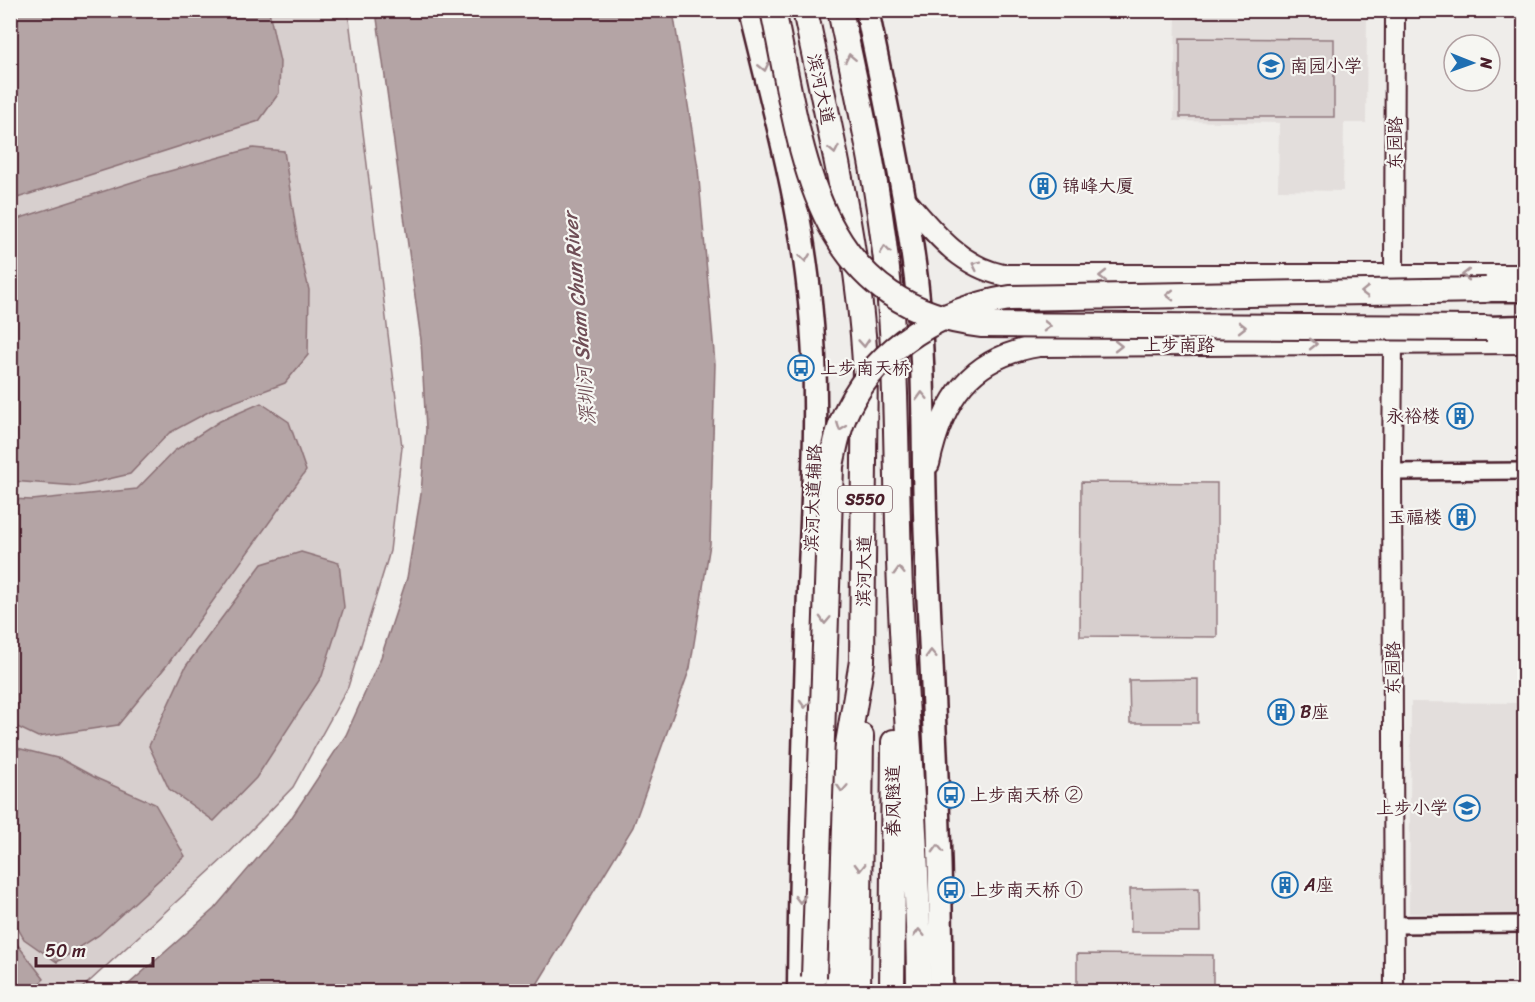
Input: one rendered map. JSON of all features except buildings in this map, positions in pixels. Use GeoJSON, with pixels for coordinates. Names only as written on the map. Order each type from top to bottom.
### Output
{"type":"FeatureCollection","features":[{"type":"Feature","properties":{"kind":"highway"},"geometry":{"type":"LineString","coordinates":[[773,10],[805,160],[823,212],[846,252],[864,272],[879,286],[919,310],[957,322],[982,325],[1487,328]]}},
{"type":"Feature","properties":{"kind":"highway","name":"滨河大道"},"geometry":{"type":"LineString","coordinates":[[805,10],[851,236],[862,317],[865,362],[866,480],[862,662],[842,779],[837,992]]}},
{"type":"Feature","properties":{"kind":"highway","name":"滨河大道"},"geometry":{"type":"LineString","coordinates":[[840,10],[880,207],[887,272],[892,336],[901,610],[919,936],[919,992]]}},
{"type":"Feature","properties":{"kind":"highway"},"geometry":{"type":"LineString","coordinates":[[809,987],[831,466],[837,437],[847,410],[860,387],[880,362],[900,343],[956,311],[982,302],[1010,298],[1486,290]]}},
{"type":"Feature","properties":{"kind":"highway","name":"春风隧道"},"geometry":{"type":"LineString","coordinates":[[892,992],[894,737],[901,610]]}},
{"type":"Feature","properties":{"kind":"highway","name":"春风隧道"},"geometry":{"type":"LineString","coordinates":[[858,992],[862,662]]}},
{"type":"Feature","properties":{"kind":"main road","name":"滨河大道辅路"},"geometry":{"type":"LineString","coordinates":[[750,10],[797,211],[810,303],[814,358],[815,436],[801,831],[809,987]]}},
{"type":"Feature","properties":{"kind":"main road"},"geometry":{"type":"LineString","coordinates":[[867,10],[905,199],[916,282],[937,811],[941,992]]}},
{"type":"Feature","properties":{"kind":"main road"},"geometry":{"type":"LineString","coordinates":[[905,199],[946,244],[974,265],[994,273],[1033,276],[1524,275]]}},
{"type":"Feature","properties":{"kind":"main road"},"geometry":{"type":"LineString","coordinates":[[1033,276],[1011,285],[1000,304],[1000,316],[1003,327],[1010,337],[1020,343],[1039,346]]}},
{"type":"Feature","properties":{"kind":"main road"},"geometry":{"type":"LineString","coordinates":[[1486,290],[1524,290]]}},
{"type":"Feature","properties":{"kind":"main road"},"geometry":{"type":"LineString","coordinates":[[1487,328],[1524,327]]}},
{"type":"Feature","properties":{"kind":"main road","name":"上步南路"},"geometry":{"type":"LineString","coordinates":[[924,494],[937,433],[948,408],[962,386],[976,372],[1016,350],[1039,346],[1524,343]]}},
{"type":"Feature","properties":{"kind":"street","name":"东园路"},"geometry":{"type":"LineString","coordinates":[[1394,275],[1395,10]]}},
{"type":"Feature","properties":{"kind":"street","name":"东园路"},"geometry":{"type":"LineString","coordinates":[[1393,344],[1394,992]]}},
{"type":"Feature","properties":{"kind":"street"},"geometry":{"type":"LineString","coordinates":[[1392,472],[1524,471]]}},
{"type":"Feature","properties":{"kind":"street"},"geometry":{"type":"LineString","coordinates":[[1395,925],[1524,924]]}},
{"type":"Feature","properties":{"kind":"shaded area"},"geometry":{"type":"Polygon","coordinates":[[[10,11],[348,11],[402,447],[390,551],[348,687],[293,787],[225,857],[79,991],[11,991],[10,11]]]}},
{"type":"Feature","properties":{"kind":"shaded area","name":"南园小学"},"geometry":{"type":"Polygon","coordinates":[[[1176,11],[1367,11],[1366,123],[1344,123],[1343,191],[1278,190],[1279,123],[1174,121],[1176,11]]]}},
{"type":"Feature","properties":{"kind":"shaded area"},"geometry":{"type":"Polygon","coordinates":[[[1180,38],[1334,39],[1334,117],[1180,117],[1180,38]]]}},
{"type":"Feature","properties":{"kind":"shaded area"},"geometry":{"type":"Polygon","coordinates":[[[1081,482],[1217,483],[1217,637],[1080,636],[1081,482]]]}},
{"type":"Feature","properties":{"kind":"shaded area"},"geometry":{"type":"Polygon","coordinates":[[[1198,679],[1198,723],[1130,723],[1129,680],[1198,679]]]}},
{"type":"Feature","properties":{"kind":"shaded area","name":"上步小学"},"geometry":{"type":"Polygon","coordinates":[[[1411,702],[1524,703],[1524,914],[1409,913],[1411,702]]]}},
{"type":"Feature","properties":{"kind":"shaded area"},"geometry":{"type":"Polygon","coordinates":[[[1199,888],[1200,932],[1131,932],[1130,889],[1199,888]]]}},
{"type":"Feature","properties":{"kind":"shaded area"},"geometry":{"type":"Polygon","coordinates":[[[1077,954],[1213,955],[1213,991],[1077,991],[1077,954]]]}},
{"type":"Feature","properties":{"kind":"water"},"geometry":{"type":"Polygon","coordinates":[[[11,10],[269,11],[280,62],[279,93],[259,121],[11,200],[11,10]]]}},
{"type":"Feature","properties":{"kind":"water","name":"深圳河 Sham Chun River"},"geometry":{"type":"Polygon","coordinates":[[[376,11],[673,11],[698,168],[715,364],[710,544],[690,668],[633,827],[533,991],[121,991],[214,909],[290,820],[346,735],[381,657],[407,578],[421,494],[426,429],[421,340],[376,11]]]}},
{"type":"Feature","properties":{"kind":"water"},"geometry":{"type":"Polygon","coordinates":[[[253,148],[284,151],[298,242],[309,290],[308,355],[285,383],[210,411],[169,433],[130,474],[78,486],[11,481],[11,221],[148,177],[253,148]]]}},
{"type":"Feature","properties":{"kind":"water"},"geometry":{"type":"Polygon","coordinates":[[[261,403],[289,422],[306,471],[167,665],[118,725],[38,737],[11,724],[11,499],[32,500],[137,489],[174,451],[220,421],[261,403]]]}},
{"type":"Feature","properties":{"kind":"water"},"geometry":{"type":"Polygon","coordinates":[[[301,552],[339,563],[344,607],[322,676],[256,778],[214,821],[169,789],[149,746],[186,666],[262,564],[301,552]]]}},
{"type":"Feature","properties":{"kind":"water"},"geometry":{"type":"Polygon","coordinates":[[[17,748],[61,759],[96,778],[155,804],[185,856],[99,935],[57,962],[24,939],[11,916],[10,750],[17,748]]]}},
{"type":"Feature","properties":{"kind":"water"},"geometry":{"type":"Polygon","coordinates":[[[10,935],[44,979],[31,991],[11,991],[10,935]]]}},
{"type":"Feature","properties":{"kind":"place","name":"南园小学"},"geometry":{"type":"Point","coordinates":[1271,66]}},
{"type":"Feature","properties":{"kind":"place","name":"锦峰大厦"},"geometry":{"type":"Point","coordinates":[1043,186]}},
{"type":"Feature","properties":{"kind":"place","name":"上步南天桥"},"geometry":{"type":"Point","coordinates":[801,368]}},
{"type":"Feature","properties":{"kind":"place","name":"永裕楼"},"geometry":{"type":"Point","coordinates":[1460,416]}},
{"type":"Feature","properties":{"kind":"place","name":"玉福楼"},"geometry":{"type":"Point","coordinates":[1462,517]}},
{"type":"Feature","properties":{"kind":"place","name":"B座"},"geometry":{"type":"Point","coordinates":[1281,712]}},
{"type":"Feature","properties":{"kind":"place","name":"上步南天桥 ②"},"geometry":{"type":"Point","coordinates":[951,795]}},
{"type":"Feature","properties":{"kind":"place","name":"上步小学"},"geometry":{"type":"Point","coordinates":[1467,808]}},
{"type":"Feature","properties":{"kind":"place","name":"A座"},"geometry":{"type":"Point","coordinates":[1285,885]}},
{"type":"Feature","properties":{"kind":"place","name":"上步南天桥 ①"},"geometry":{"type":"Point","coordinates":[951,890]}}]}
